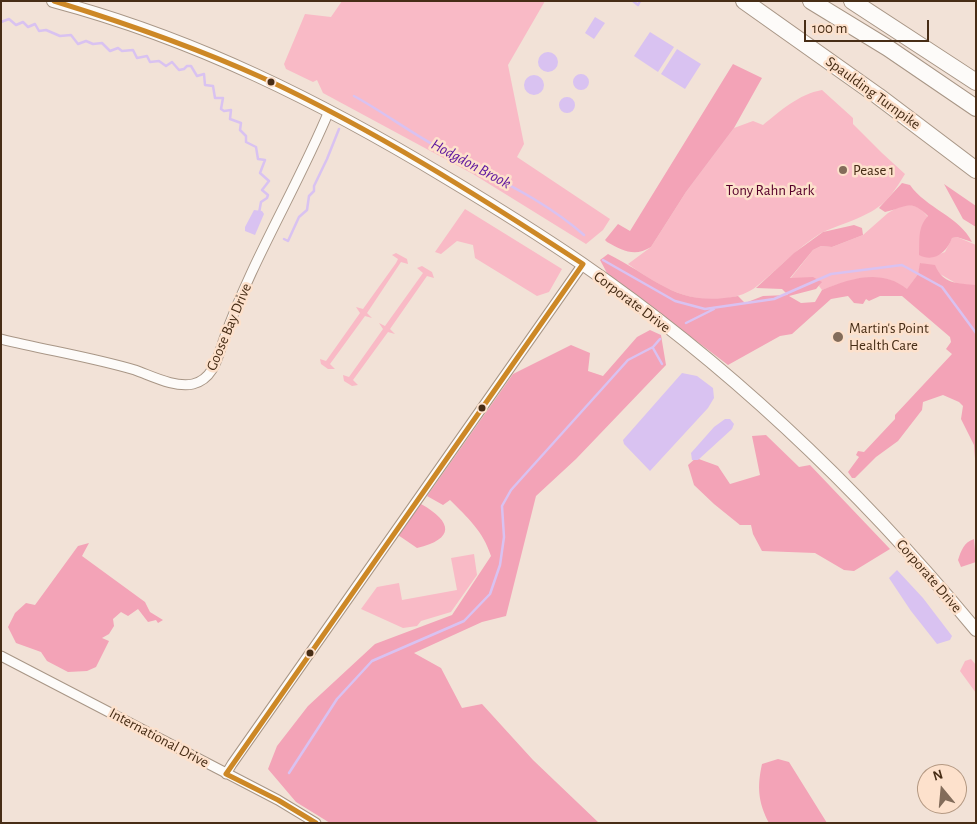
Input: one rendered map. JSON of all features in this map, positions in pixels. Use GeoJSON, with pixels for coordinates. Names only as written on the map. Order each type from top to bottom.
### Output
{"type":"FeatureCollection","features":[{"type":"Feature","properties":{"kind":"highway","name":"Spaulding Turnpike"},"geometry":{"type":"LineString","coordinates":[[744,1],[890,105],[976,170]]}},
{"type":"Feature","properties":{"kind":"highway"},"geometry":{"type":"LineString","coordinates":[[811,1],[888,48],[976,108]]}},
{"type":"Feature","properties":{"kind":"highway"},"geometry":{"type":"LineString","coordinates":[[852,1],[976,82]]}},
{"type":"Feature","properties":{"kind":"highway"},"geometry":{"type":"LineString","coordinates":[[890,105],[976,160]]}},
{"type":"Feature","properties":{"kind":"street","name":"Corporate Drive"},"geometry":{"type":"LineString","coordinates":[[53,1],[112,18],[219,57],[330,111],[422,163],[583,264],[691,346],[792,434],[892,533],[976,630]]}},
{"type":"Feature","properties":{"kind":"street","name":"Goose Bay Drive"},"geometry":{"type":"LineString","coordinates":[[1,339],[136,370],[180,384],[202,380],[213,370],[237,306],[330,111]]}},
{"type":"Feature","properties":{"kind":"street"},"geometry":{"type":"LineString","coordinates":[[226,774],[583,264]]}},
{"type":"Feature","properties":{"kind":"street","name":"International Drive"},"geometry":{"type":"LineString","coordinates":[[1,656],[278,800],[316,823]]}},
{"type":"Feature","properties":{"kind":"green space"},"geometry":{"type":"Polygon","coordinates":[[[342,1],[545,1],[508,65],[524,144],[517,157],[610,219],[603,230],[586,244],[473,174],[323,93],[317,80],[313,82],[286,69],[284,64],[305,14],[331,17],[342,1]]]}},
{"type":"Feature","properties":{"kind":"green space","name":"Tony Rahn Park"},"geometry":{"type":"Polygon","coordinates":[[[822,90],[853,118],[853,124],[905,174],[893,192],[881,205],[867,214],[821,233],[754,288],[732,297],[701,299],[688,296],[651,280],[628,264],[651,247],[686,192],[734,128],[753,121],[763,125],[798,99],[822,90]]]}},
{"type":"Feature","properties":{"kind":"green space"},"geometry":{"type":"Polygon","coordinates":[[[911,205],[920,208],[928,217],[919,255],[937,255],[945,252],[952,238],[957,237],[976,245],[976,285],[959,285],[921,263],[918,274],[907,290],[887,279],[865,278],[822,290],[819,286],[821,282],[790,279],[813,250],[821,246],[832,247],[863,235],[888,213],[900,206],[911,205]]]}},
{"type":"Feature","properties":{"kind":"green space"},"geometry":{"type":"Polygon","coordinates":[[[465,209],[562,269],[549,292],[537,296],[475,258],[473,245],[457,241],[441,254],[435,252],[465,209]]]}},
{"type":"Feature","properties":{"kind":"green space"},"geometry":{"type":"Polygon","coordinates":[[[396,253],[407,259],[408,264],[401,262],[367,313],[372,318],[365,316],[330,364],[335,369],[328,369],[321,364],[320,359],[326,361],[360,313],[356,307],[363,309],[396,263],[398,259],[392,255],[396,253]]]}},
{"type":"Feature","properties":{"kind":"green space"},"geometry":{"type":"Polygon","coordinates":[[[422,266],[432,272],[434,278],[427,276],[390,329],[395,334],[388,332],[353,380],[358,385],[352,386],[344,381],[343,375],[349,377],[383,329],[379,323],[385,326],[423,273],[417,268],[422,266]]]}},
{"type":"Feature","properties":{"kind":"green space"},"geometry":{"type":"Polygon","coordinates":[[[474,554],[477,575],[451,612],[421,621],[417,626],[403,628],[361,609],[377,587],[399,583],[402,600],[457,590],[451,558],[474,554]]]}},
{"type":"Feature","properties":{"kind":"green space"},"geometry":{"type":"Polygon","coordinates":[[[971,659],[976,665],[976,693],[960,671],[965,661],[971,659]]]}},
{"type":"Feature","properties":{"kind":"shaded area"},"geometry":{"type":"Polygon","coordinates":[[[595,17],[605,23],[594,39],[585,33],[595,17]]]}},
{"type":"Feature","properties":{"kind":"shaded area"},"geometry":{"type":"Polygon","coordinates":[[[650,32],[674,47],[658,72],[634,56],[650,32]]]}},
{"type":"Feature","properties":{"kind":"shaded area"},"geometry":{"type":"Polygon","coordinates":[[[677,49],[701,64],[685,89],[661,74],[677,49]]]}},
{"type":"Feature","properties":{"kind":"shaded area"},"geometry":{"type":"Polygon","coordinates":[[[548,52],[555,55],[558,62],[555,69],[548,72],[541,69],[538,62],[541,55],[548,52]]]}},
{"type":"Feature","properties":{"kind":"shaded area"},"geometry":{"type":"Polygon","coordinates":[[[733,64],[762,78],[734,128],[686,192],[651,247],[640,252],[629,252],[607,242],[605,240],[618,224],[630,231],[733,64]]]}},
{"type":"Feature","properties":{"kind":"shaded area"},"geometry":{"type":"Polygon","coordinates":[[[581,74],[587,76],[589,82],[587,88],[581,90],[575,88],[573,82],[575,76],[581,74]]]}},
{"type":"Feature","properties":{"kind":"shaded area"},"geometry":{"type":"Polygon","coordinates":[[[534,75],[541,78],[544,85],[541,92],[534,95],[527,92],[524,85],[527,78],[534,75]]]}},
{"type":"Feature","properties":{"kind":"shaded area"},"geometry":{"type":"Polygon","coordinates":[[[564,97],[570,97],[575,102],[573,111],[564,113],[559,108],[559,102],[564,97]]]}},
{"type":"Feature","properties":{"kind":"shaded area"},"geometry":{"type":"Polygon","coordinates":[[[902,183],[910,185],[925,200],[960,226],[972,242],[957,237],[952,238],[947,248],[939,255],[930,258],[919,255],[919,239],[922,225],[928,216],[922,210],[912,206],[885,212],[879,208],[902,183]]]}},
{"type":"Feature","properties":{"kind":"shaded area"},"geometry":{"type":"Polygon","coordinates":[[[944,184],[976,206],[976,227],[963,219],[944,184]]]}},
{"type":"Feature","properties":{"kind":"shaded area"},"geometry":{"type":"Polygon","coordinates":[[[254,210],[262,211],[264,214],[255,235],[245,231],[245,227],[254,210]]]}},
{"type":"Feature","properties":{"kind":"shaded area"},"geometry":{"type":"Polygon","coordinates":[[[854,225],[862,228],[863,235],[832,247],[821,246],[813,250],[790,278],[813,277],[822,282],[816,289],[789,296],[801,303],[815,302],[822,290],[854,279],[876,277],[887,279],[907,289],[918,274],[920,263],[935,265],[942,276],[952,282],[976,285],[976,472],[974,445],[961,419],[963,406],[959,402],[943,395],[923,402],[922,410],[898,441],[876,457],[855,478],[852,478],[848,472],[859,457],[856,455],[858,451],[864,452],[895,419],[895,415],[952,354],[946,349],[951,342],[950,337],[902,296],[880,296],[869,301],[866,299],[863,304],[854,303],[848,296],[831,299],[792,334],[780,336],[728,365],[607,273],[600,260],[608,254],[683,295],[717,299],[738,296],[745,303],[763,296],[788,295],[782,289],[756,288],[794,253],[823,232],[854,225]]]}},
{"type":"Feature","properties":{"kind":"shaded area"},"geometry":{"type":"Polygon","coordinates":[[[650,330],[661,335],[666,365],[576,459],[536,496],[506,616],[482,622],[414,653],[441,668],[462,708],[482,704],[533,760],[599,823],[330,823],[296,802],[268,769],[277,746],[308,706],[375,644],[452,615],[491,556],[479,532],[450,500],[443,505],[427,496],[513,374],[571,345],[590,353],[588,371],[603,376],[637,337],[650,330]]]}},
{"type":"Feature","properties":{"kind":"shaded area"},"geometry":{"type":"Polygon","coordinates":[[[682,373],[697,376],[713,388],[714,398],[708,408],[650,471],[624,444],[623,440],[682,373]]]}},
{"type":"Feature","properties":{"kind":"shaded area"},"geometry":{"type":"Polygon","coordinates":[[[725,419],[730,419],[734,424],[732,429],[698,460],[692,460],[691,453],[714,427],[725,419]]]}},
{"type":"Feature","properties":{"kind":"shaded area"},"geometry":{"type":"Polygon","coordinates":[[[766,435],[799,467],[810,465],[890,549],[854,571],[844,570],[815,553],[762,551],[753,534],[751,525],[740,525],[694,485],[688,465],[696,458],[718,466],[730,484],[760,475],[752,436],[766,435]]]}},
{"type":"Feature","properties":{"kind":"shaded area"},"geometry":{"type":"Polygon","coordinates":[[[421,504],[439,517],[444,523],[445,529],[443,535],[438,540],[417,548],[398,535],[421,504]]]}},
{"type":"Feature","properties":{"kind":"shaded area"},"geometry":{"type":"Polygon","coordinates":[[[974,539],[976,562],[961,567],[958,560],[962,550],[968,542],[974,539]]]}},
{"type":"Feature","properties":{"kind":"shaded area"},"geometry":{"type":"Polygon","coordinates":[[[89,543],[82,556],[145,602],[150,612],[163,620],[158,623],[156,620],[148,622],[138,609],[128,616],[121,612],[113,619],[114,626],[109,634],[102,638],[109,641],[96,667],[87,671],[68,672],[47,661],[41,652],[16,643],[8,627],[15,613],[26,603],[35,605],[78,546],[89,543]]]}},
{"type":"Feature","properties":{"kind":"shaded area"},"geometry":{"type":"Polygon","coordinates":[[[897,570],[923,598],[952,636],[950,640],[937,644],[911,611],[889,578],[897,570]]]}},
{"type":"Feature","properties":{"kind":"shaded area"},"geometry":{"type":"Polygon","coordinates":[[[778,759],[789,762],[827,823],[769,823],[761,801],[759,787],[760,772],[762,764],[778,759]]]}},
{"type":"Feature","properties":{"kind":"waterway"},"geometry":{"type":"LineString","coordinates":[[633,1],[638,5],[640,1]]}},
{"type":"Feature","properties":{"kind":"waterway","name":"Hodgdon Brook"},"geometry":{"type":"LineString","coordinates":[[1,22],[9,19],[16,25],[23,22],[28,27],[35,24],[39,31],[46,30],[60,36],[71,35],[78,44],[86,41],[93,44],[102,43],[110,51],[118,48],[122,51],[133,50],[137,58],[147,56],[150,62],[159,61],[166,66],[172,62],[179,70],[191,66],[197,76],[204,74],[205,85],[213,86],[215,98],[223,98],[221,109],[224,111],[231,110],[230,119],[241,123],[240,130],[246,136],[246,142],[256,147],[258,159],[265,160],[260,173],[269,181],[262,190],[268,195],[261,202],[259,213]]}},
{"type":"Feature","properties":{"kind":"waterway","name":"Hodgdon Brook"},"geometry":{"type":"LineString","coordinates":[[354,96],[432,144],[534,199],[584,235]]}},
{"type":"Feature","properties":{"kind":"waterway","name":"Hodgdon Brook"},"geometry":{"type":"LineString","coordinates":[[284,239],[288,241],[299,217],[307,210],[309,196],[314,191],[314,186],[339,129]]}},
{"type":"Feature","properties":{"kind":"waterway","name":"Hodgdon Brook"},"geometry":{"type":"LineString","coordinates":[[603,260],[675,301],[705,309],[774,299],[831,274],[902,265],[942,287],[976,333]]}},
{"type":"Feature","properties":{"kind":"waterway"},"geometry":{"type":"LineString","coordinates":[[686,323],[714,309]]}},
{"type":"Feature","properties":{"kind":"waterway"},"geometry":{"type":"LineString","coordinates":[[289,773],[337,699],[372,661],[464,621],[490,594],[500,565],[504,537],[502,506],[511,490],[628,360],[653,347],[660,339]]}},
{"type":"Feature","properties":{"kind":"waterway"},"geometry":{"type":"LineString","coordinates":[[653,348],[662,364]]}},
{"type":"Feature","properties":{"kind":"transit line"},"geometry":{"type":"LineString","coordinates":[[54,1],[186,46],[263,78],[305,98],[426,165],[583,264],[226,774],[278,800],[316,823]]}},
{"type":"Feature","properties":{"kind":"place","name":"Pease 1"},"geometry":{"type":"Point","coordinates":[843,170]}},
{"type":"Feature","properties":{"kind":"place","name":"Martin's Point Health Care"},"geometry":{"type":"Point","coordinates":[838,337]}}]}
